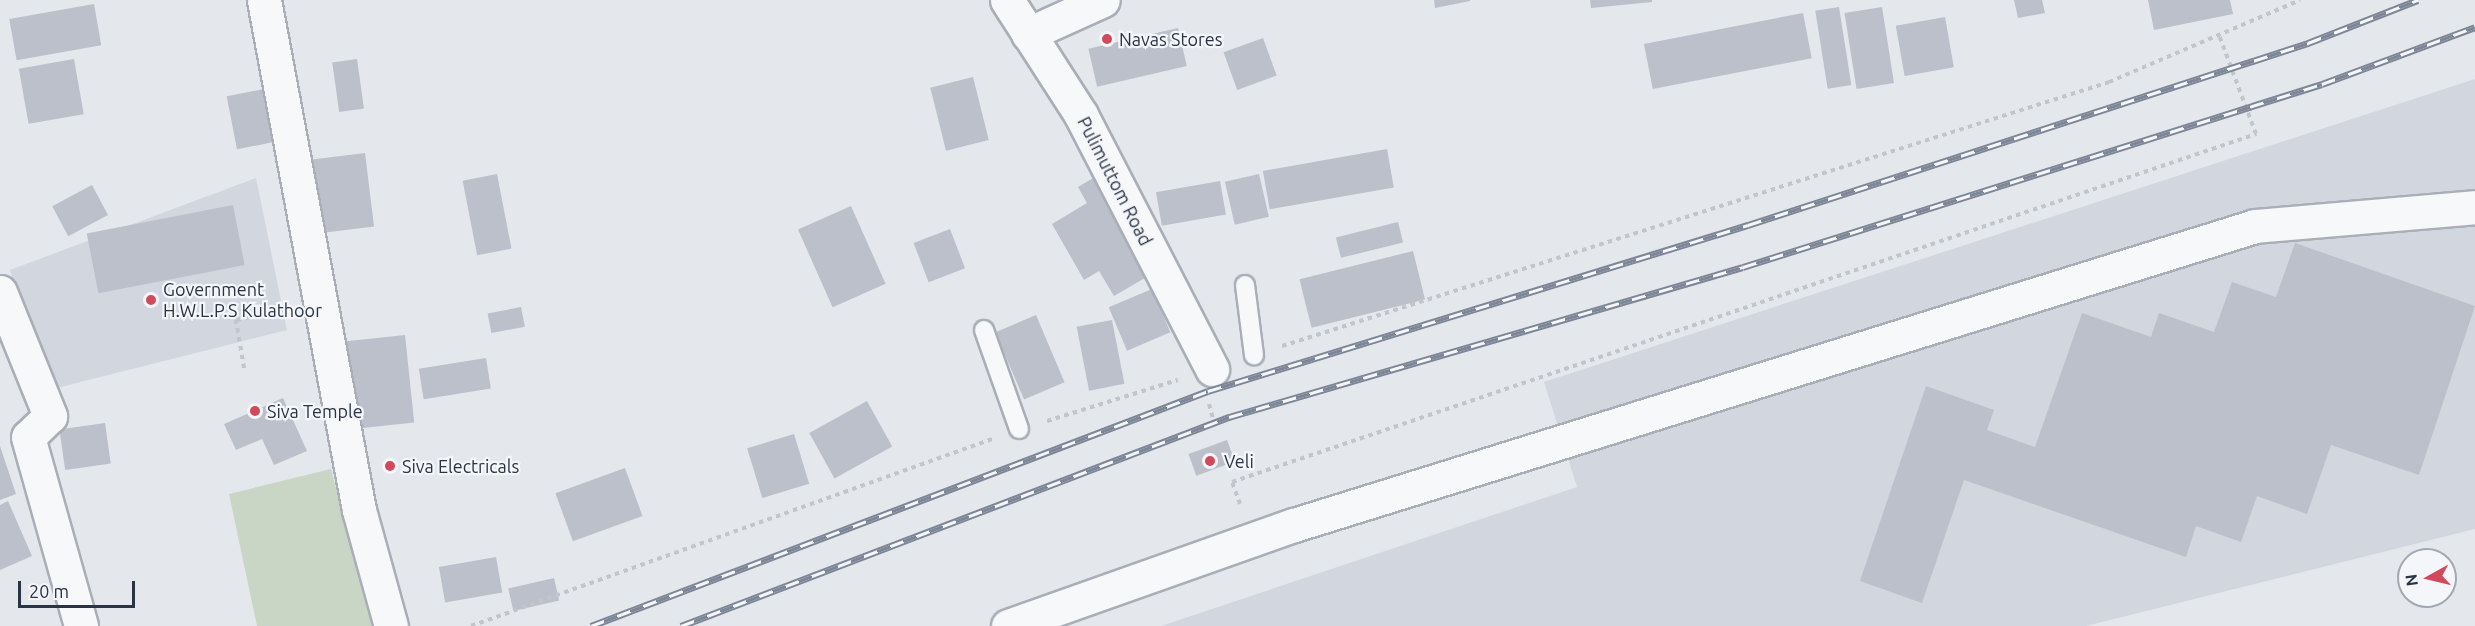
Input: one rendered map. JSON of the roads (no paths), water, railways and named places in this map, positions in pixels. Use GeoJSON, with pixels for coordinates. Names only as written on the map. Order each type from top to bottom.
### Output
{"type":"FeatureCollection","features":[{"type":"Feature","properties":{"kind":"street"},"geometry":{"type":"LineString","coordinates":[[264,0],[318,301],[359,510],[391,626]]}},
{"type":"Feature","properties":{"kind":"street","name":"Pulimuttom Road"},"geometry":{"type":"LineString","coordinates":[[1007,0],[1081,115],[1212,369]]}},
{"type":"Feature","properties":{"kind":"street"},"geometry":{"type":"LineString","coordinates":[[1028,34],[1103,0]]}},
{"type":"Feature","properties":{"kind":"street"},"geometry":{"type":"LineString","coordinates":[[1008,626],[1251,540],[2255,226],[2475,207]]}},
{"type":"Feature","properties":{"kind":"street"},"geometry":{"type":"LineString","coordinates":[[0,292],[50,416],[28,437],[81,626]]}},
{"type":"Feature","properties":{"kind":"lane"},"geometry":{"type":"LineString","coordinates":[[1245,285],[1254,355]]}},
{"type":"Feature","properties":{"kind":"lane"},"geometry":{"type":"LineString","coordinates":[[984,330],[1019,429]]}},
{"type":"Feature","properties":{"kind":"railway"},"geometry":{"type":"LineString","coordinates":[[591,626],[1208,391],[1748,225],[2308,43],[2418,0]]}},
{"type":"Feature","properties":{"kind":"railway"},"geometry":{"type":"LineString","coordinates":[[681,626],[1229,417],[1743,267],[2322,84],[2475,27]]}},
{"type":"Feature","properties":{"kind":"place","name":"Navas Stores"},"geometry":{"type":"Point","coordinates":[1107,39]}},
{"type":"Feature","properties":{"kind":"place","name":"Government H.W.L.P.S Kulathoor"},"geometry":{"type":"Point","coordinates":[151,300]}},
{"type":"Feature","properties":{"kind":"place","name":"Siva Temple"},"geometry":{"type":"Point","coordinates":[255,411]}},
{"type":"Feature","properties":{"kind":"place","name":"Veli"},"geometry":{"type":"Point","coordinates":[1210,461]}},
{"type":"Feature","properties":{"kind":"place","name":"Siva Electricals"},"geometry":{"type":"Point","coordinates":[390,466]}}]}
